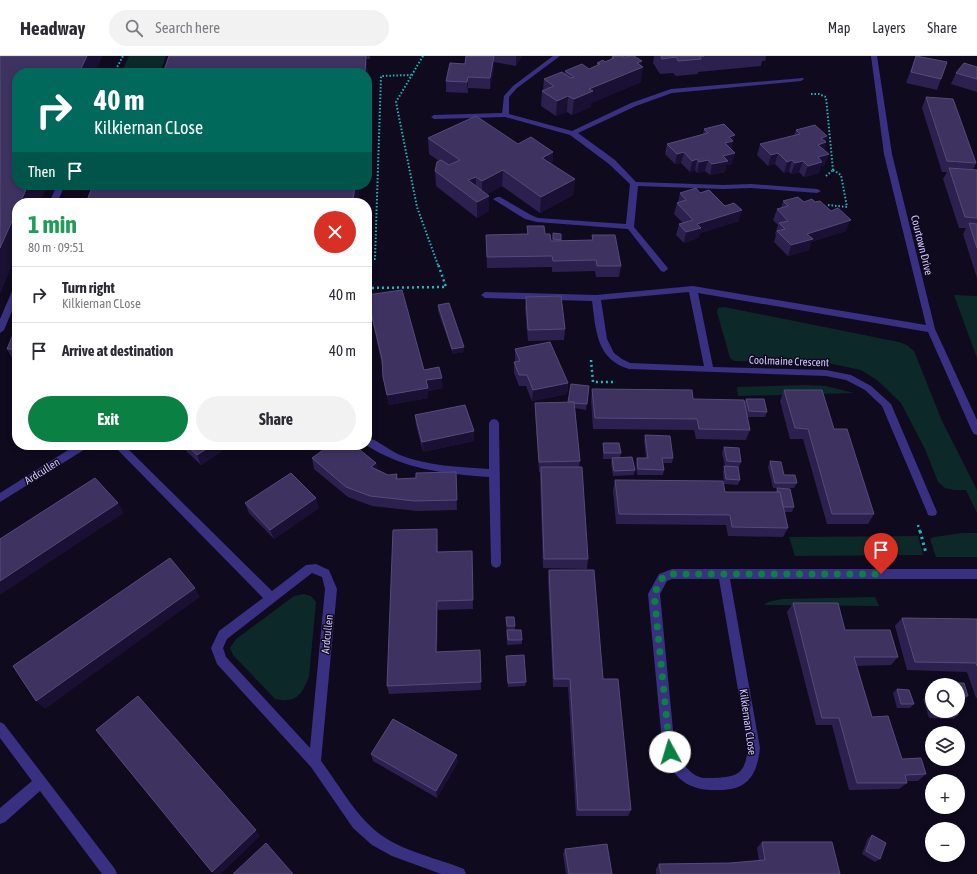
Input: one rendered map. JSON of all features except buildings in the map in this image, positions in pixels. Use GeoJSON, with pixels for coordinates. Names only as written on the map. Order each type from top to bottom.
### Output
{"type":"FeatureCollection","features":[{"type":"Feature","properties":{"kind":"street"},"geometry":{"type":"LineString","coordinates":[[505,115],[506,97],[515,88],[557,56]]}},
{"type":"Feature","properties":{"kind":"street","name":"Courtown Drive"},"geometry":{"type":"LineString","coordinates":[[874,56],[888,154],[931,329],[977,431]]}},
{"type":"Feature","properties":{"kind":"street"},"geometry":{"type":"LineString","coordinates":[[573,134],[658,94],[671,91],[801,79]]}},
{"type":"Feature","properties":{"kind":"street"},"geometry":{"type":"LineString","coordinates":[[434,117],[505,115],[573,134],[612,162],[634,184],[723,187],[752,186],[817,191]]}},
{"type":"Feature","properties":{"kind":"street"},"geometry":{"type":"LineString","coordinates":[[634,184],[630,227],[664,269]]}},
{"type":"Feature","properties":{"kind":"street"},"geometry":{"type":"LineString","coordinates":[[497,199],[528,217],[537,220],[630,227]]}},
{"type":"Feature","properties":{"kind":"street"},"geometry":{"type":"LineString","coordinates":[[693,289],[709,370]]}},
{"type":"Feature","properties":{"kind":"street"},"geometry":{"type":"LineString","coordinates":[[485,295],[596,298],[693,289],[931,329]]}},
{"type":"Feature","properties":{"kind":"street","name":"Coolmaine Crescent"},"geometry":{"type":"LineString","coordinates":[[596,298],[604,346],[611,356],[619,363],[629,366],[709,370],[826,373],[848,377],[868,388],[886,404],[932,512]]}},
{"type":"Feature","properties":{"kind":"street"},"geometry":{"type":"LineString","coordinates":[[0,330],[12,301]]}},
{"type":"Feature","properties":{"kind":"street"},"geometry":{"type":"LineString","coordinates":[[494,423],[496,563]]}},
{"type":"Feature","properties":{"kind":"street"},"geometry":{"type":"LineString","coordinates":[[372,444],[393,456],[419,466],[442,470],[494,473]]}},
{"type":"Feature","properties":{"kind":"street","name":"Ardcullen"},"geometry":{"type":"LineString","coordinates":[[0,498],[76,450]]}},
{"type":"Feature","properties":{"kind":"street"},"geometry":{"type":"LineString","coordinates":[[123,450],[271,598]]}},
{"type":"Feature","properties":{"kind":"street","name":"Ardcullen"},"geometry":{"type":"LineString","coordinates":[[315,763],[331,589],[328,576],[321,569],[310,568],[223,635],[217,648],[222,660],[315,763],[358,823],[377,840],[397,852],[455,872]]}},
{"type":"Feature","properties":{"kind":"street","name":"Kilkiernan CLose"},"geometry":{"type":"LineString","coordinates":[[724,575],[754,748],[753,762],[744,777],[731,784],[700,784],[687,777],[676,765],[670,752],[654,594],[663,577],[672,574],[977,574]]}},
{"type":"Feature","properties":{"kind":"street"},"geometry":{"type":"LineString","coordinates":[[0,728],[110,874]]}},
{"type":"Feature","properties":{"kind":"street"},"geometry":{"type":"LineString","coordinates":[[0,817],[41,782]]}},
{"type":"Feature","properties":{"kind":"path"},"geometry":{"type":"LineString","coordinates":[[117,68],[123,56]]}},
{"type":"Feature","properties":{"kind":"path"},"geometry":{"type":"LineString","coordinates":[[372,288],[446,287],[417,207],[396,102],[423,56]]}},
{"type":"Feature","properties":{"kind":"path"},"geometry":{"type":"LineString","coordinates":[[372,259],[376,259],[381,76],[411,75]]}},
{"type":"Feature","properties":{"kind":"path"},"geometry":{"type":"LineString","coordinates":[[590,353],[593,382],[624,382]]}},
{"type":"Feature","properties":{"kind":"path"},"geometry":{"type":"LineString","coordinates":[[916,521],[933,574]]}},
{"type":"Feature","properties":{"kind":"green space"},"geometry":{"type":"Polygon","coordinates":[[[129,56],[166,56],[162,68],[123,68],[129,56]]]}},
{"type":"Feature","properties":{"kind":"green space"},"geometry":{"type":"Polygon","coordinates":[[[954,295],[977,296],[977,358],[954,295]]]}},
{"type":"Feature","properties":{"kind":"green space"},"geometry":{"type":"Polygon","coordinates":[[[724,307],[899,342],[907,345],[914,351],[942,421],[977,490],[977,513],[966,490],[945,488],[938,482],[925,449],[901,403],[877,380],[861,370],[827,363],[734,361],[730,358],[717,312],[718,308],[724,307]]]}},
{"type":"Feature","properties":{"kind":"green space"},"geometry":{"type":"Polygon","coordinates":[[[807,385],[826,386],[854,393],[738,396],[737,387],[807,385]]]}},
{"type":"Feature","properties":{"kind":"green space"},"geometry":{"type":"Polygon","coordinates":[[[962,533],[977,533],[977,557],[936,557],[930,539],[934,537],[962,533]]]}},
{"type":"Feature","properties":{"kind":"green space"},"geometry":{"type":"Polygon","coordinates":[[[918,536],[923,555],[795,556],[789,537],[918,536]]]}},
{"type":"Feature","properties":{"kind":"green space"},"geometry":{"type":"Polygon","coordinates":[[[304,594],[311,596],[316,602],[309,677],[297,697],[288,700],[275,699],[233,655],[230,648],[236,639],[294,596],[304,594]]]}},
{"type":"Feature","properties":{"kind":"green space"},"geometry":{"type":"Polygon","coordinates":[[[875,597],[879,606],[764,605],[768,602],[782,599],[875,597]]]}},
{"type":"Feature","properties":{"kind":"route"},"geometry":{"type":"LineString","coordinates":[[670,752],[654,594],[663,577],[672,574],[881,574]]}}]}
